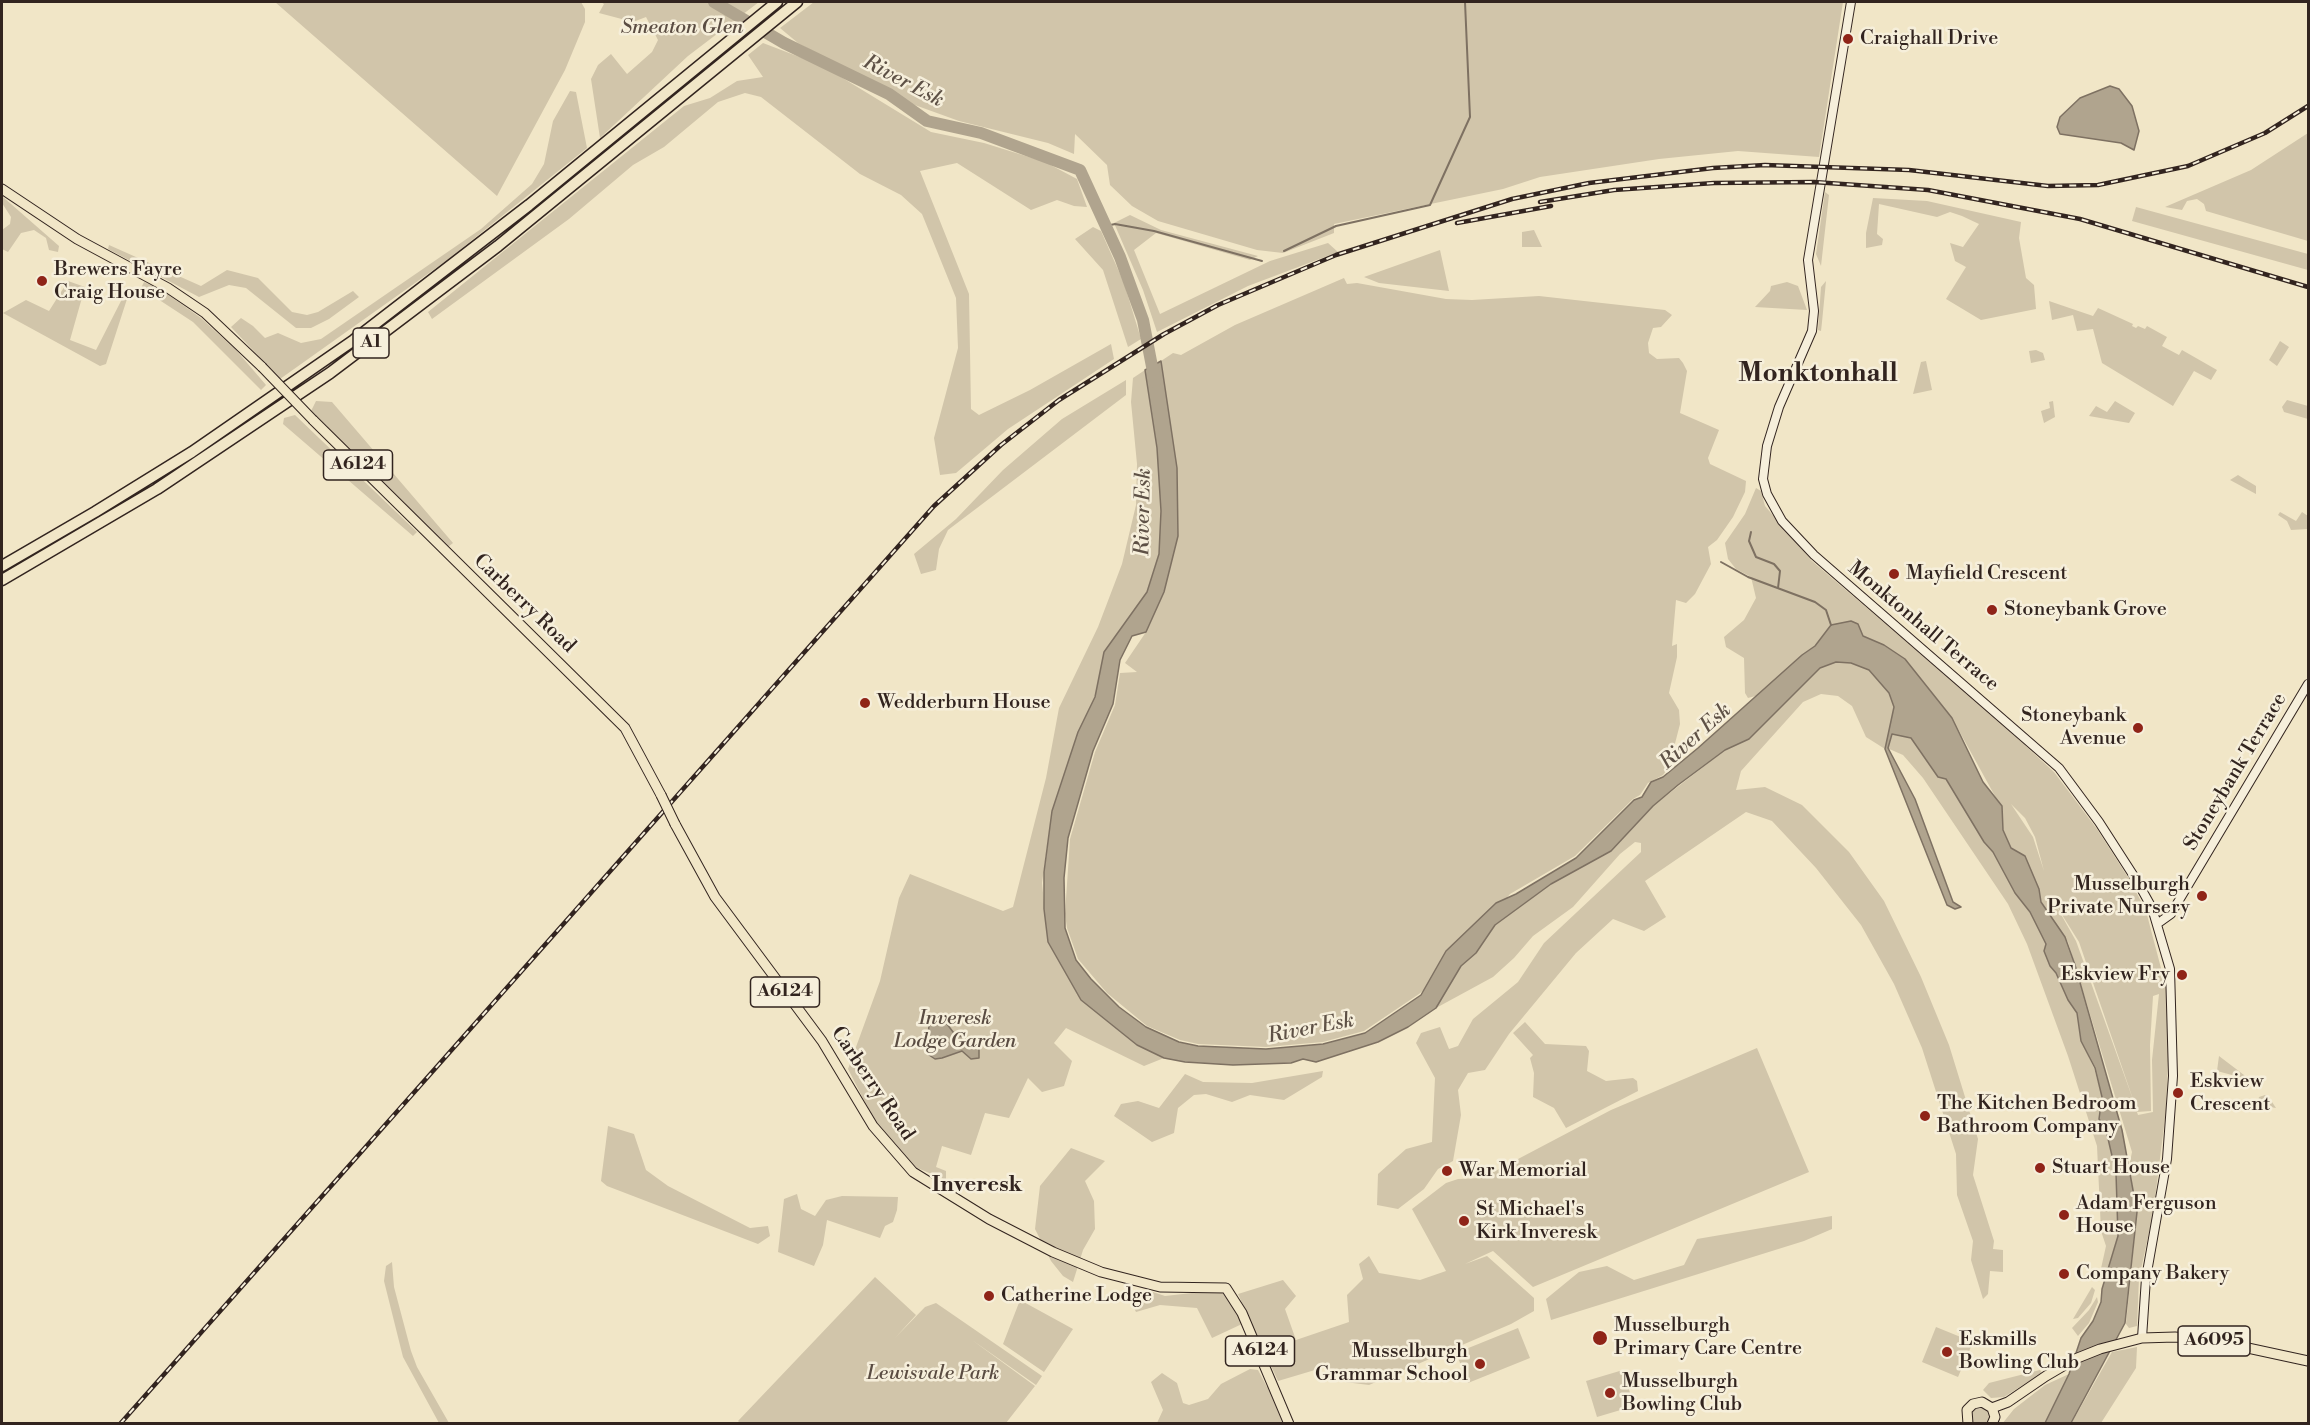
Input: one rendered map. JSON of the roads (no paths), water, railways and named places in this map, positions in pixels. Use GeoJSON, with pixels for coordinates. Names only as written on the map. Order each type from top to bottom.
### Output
{"type":"FeatureCollection","features":[{"type":"Feature","properties":{"kind":"highway","name":"A1"},"geometry":{"type":"LineString","coordinates":[[2,566],[177,462],[335,354],[460,259],[777,2]]}},
{"type":"Feature","properties":{"kind":"highway","name":"A1"},"geometry":{"type":"LineString","coordinates":[[2,580],[157,489],[330,373],[463,274],[797,2]]}},
{"type":"Feature","properties":{"kind":"main road","name":"Monktonhall Terrace"},"geometry":{"type":"LineString","coordinates":[[1851,2],[1808,260],[1814,311],[1812,331],[1779,407],[1767,446],[1763,479],[1775,509],[1789,529],[1814,555],[2059,768],[2137,881],[2157,924],[2171,979],[2173,1076],[2167,1159],[2146,1278],[2142,1338]]}},
{"type":"Feature","properties":{"kind":"main road","name":"Carberry Road"},"geometry":{"type":"LineString","coordinates":[[2,189],[76,239],[168,288],[205,313],[262,367],[449,557],[625,728],[715,897],[822,1041],[868,1118],[899,1157],[923,1180],[989,1219],[1053,1252],[1101,1272],[1160,1287],[1224,1287],[1229,1291],[1262,1356],[1289,1424]]}},
{"type":"Feature","properties":{"kind":"main road","name":"Stoneybank Terrace"},"geometry":{"type":"LineString","coordinates":[[2157,924],[2175,908],[2308,684]]}},
{"type":"Feature","properties":{"kind":"main road","name":"A6095"},"geometry":{"type":"LineString","coordinates":[[1968,1424],[1966,1414],[1973,1404],[1982,1402],[1992,1408],[2018,1396],[2061,1366],[2120,1343],[2142,1338],[2175,1337],[2220,1342],[2308,1361]]}},
{"type":"Feature","properties":{"kind":"main road"},"geometry":{"type":"LineString","coordinates":[[1992,1408],[1995,1417],[1992,1424]]}},
{"type":"Feature","properties":{"kind":"waterway","name":"River Esk"},"geometry":{"type":"LineString","coordinates":[[714,2],[784,43],[889,94],[927,121],[981,133],[1080,170],[1120,257],[1143,320],[1155,382]]}},
{"type":"Feature","properties":{"kind":"waterway"},"geometry":{"type":"LineString","coordinates":[[1284,251],[1336,226],[1430,205],[1470,117],[1465,2]]}},
{"type":"Feature","properties":{"kind":"waterway"},"geometry":{"type":"LineString","coordinates":[[1106,226],[1115,224],[1154,231],[1262,261]]}},
{"type":"Feature","properties":{"kind":"waterway"},"geometry":{"type":"LineString","coordinates":[[1751,532],[1749,541],[1756,557],[1774,564],[1780,571],[1778,588]]}},
{"type":"Feature","properties":{"kind":"waterway"},"geometry":{"type":"LineString","coordinates":[[1721,562],[1748,577],[1815,602],[1826,610],[1831,625]]}},
{"type":"Feature","properties":{"kind":"railway"},"geometry":{"type":"LineString","coordinates":[[120,1424],[934,506],[1001,445],[1059,400],[1164,334],[1218,305],[1336,255],[1512,199],[1589,183],[1713,168],[1765,165],[1909,170],[2048,186],[2098,185],[2188,166],[2265,133],[2308,106]]}},
{"type":"Feature","properties":{"kind":"railway"},"geometry":{"type":"LineString","coordinates":[[1540,202],[1614,190],[1714,183],[1814,182],[1928,190],[2080,219],[2308,287]]}},
{"type":"Feature","properties":{"kind":"railway"},"geometry":{"type":"LineString","coordinates":[[1457,223],[1551,206]]}},
{"type":"Feature","properties":{"kind":"place","name":"Craighall Drive"},"geometry":{"type":"Point","coordinates":[1848,39]}},
{"type":"Feature","properties":{"kind":"place","name":"Brewers Fayre Craig House"},"geometry":{"type":"Point","coordinates":[42,281]}},
{"type":"Feature","properties":{"kind":"place","name":"Mayfield Crescent"},"geometry":{"type":"Point","coordinates":[1894,574]}},
{"type":"Feature","properties":{"kind":"place","name":"Stoneybank Grove"},"geometry":{"type":"Point","coordinates":[1992,610]}},
{"type":"Feature","properties":{"kind":"place","name":"Wedderburn House"},"geometry":{"type":"Point","coordinates":[865,703]}},
{"type":"Feature","properties":{"kind":"place","name":"Stoneybank Avenue"},"geometry":{"type":"Point","coordinates":[2138,728]}},
{"type":"Feature","properties":{"kind":"place","name":"Musselburgh Private Nursery"},"geometry":{"type":"Point","coordinates":[2202,896]}},
{"type":"Feature","properties":{"kind":"place","name":"Eskview Fry"},"geometry":{"type":"Point","coordinates":[2182,975]}},
{"type":"Feature","properties":{"kind":"place","name":"Eskview Crescent"},"geometry":{"type":"Point","coordinates":[2178,1093]}},
{"type":"Feature","properties":{"kind":"place","name":"The Kitchen Bedroom Bathroom Company"},"geometry":{"type":"Point","coordinates":[1925,1116]}},
{"type":"Feature","properties":{"kind":"place","name":"Stuart House"},"geometry":{"type":"Point","coordinates":[2040,1168]}},
{"type":"Feature","properties":{"kind":"place","name":"War Memorial"},"geometry":{"type":"Point","coordinates":[1447,1171]}},
{"type":"Feature","properties":{"kind":"place","name":"Adam Ferguson House"},"geometry":{"type":"Point","coordinates":[2064,1215]}},
{"type":"Feature","properties":{"kind":"place","name":"St Michael's Kirk Inveresk"},"geometry":{"type":"Point","coordinates":[1464,1221]}},
{"type":"Feature","properties":{"kind":"place","name":"Company Bakery"},"geometry":{"type":"Point","coordinates":[2064,1274]}},
{"type":"Feature","properties":{"kind":"place","name":"Catherine Lodge"},"geometry":{"type":"Point","coordinates":[989,1296]}},
{"type":"Feature","properties":{"kind":"place","name":"Musselburgh Primary Care Centre"},"geometry":{"type":"Point","coordinates":[1600,1338]}},
{"type":"Feature","properties":{"kind":"place","name":"Eskmills Bowling Club"},"geometry":{"type":"Point","coordinates":[1947,1352]}},
{"type":"Feature","properties":{"kind":"place","name":"Musselburgh Grammar School"},"geometry":{"type":"Point","coordinates":[1480,1364]}},
{"type":"Feature","properties":{"kind":"place","name":"Musselburgh Bowling Club"},"geometry":{"type":"Point","coordinates":[1610,1393]}},
{"type":"Feature","properties":{"kind":"district","name":"Monktonhall"},"geometry":{"type":"Point","coordinates":[1818,375]}},
{"type":"Feature","properties":{"kind":"district","name":"Inveresk"},"geometry":{"type":"Point","coordinates":[977,1186]}},
{"type":"Feature","properties":{"kind":"park label","name":"Smeaton Glen"},"geometry":{"type":"Point","coordinates":[682,28]}},
{"type":"Feature","properties":{"kind":"park label","name":"Inveresk Lodge Garden"},"geometry":{"type":"Point","coordinates":[955,1030]}},
{"type":"Feature","properties":{"kind":"park label","name":"Lewisvale Park"},"geometry":{"type":"Point","coordinates":[933,1374]}}]}
